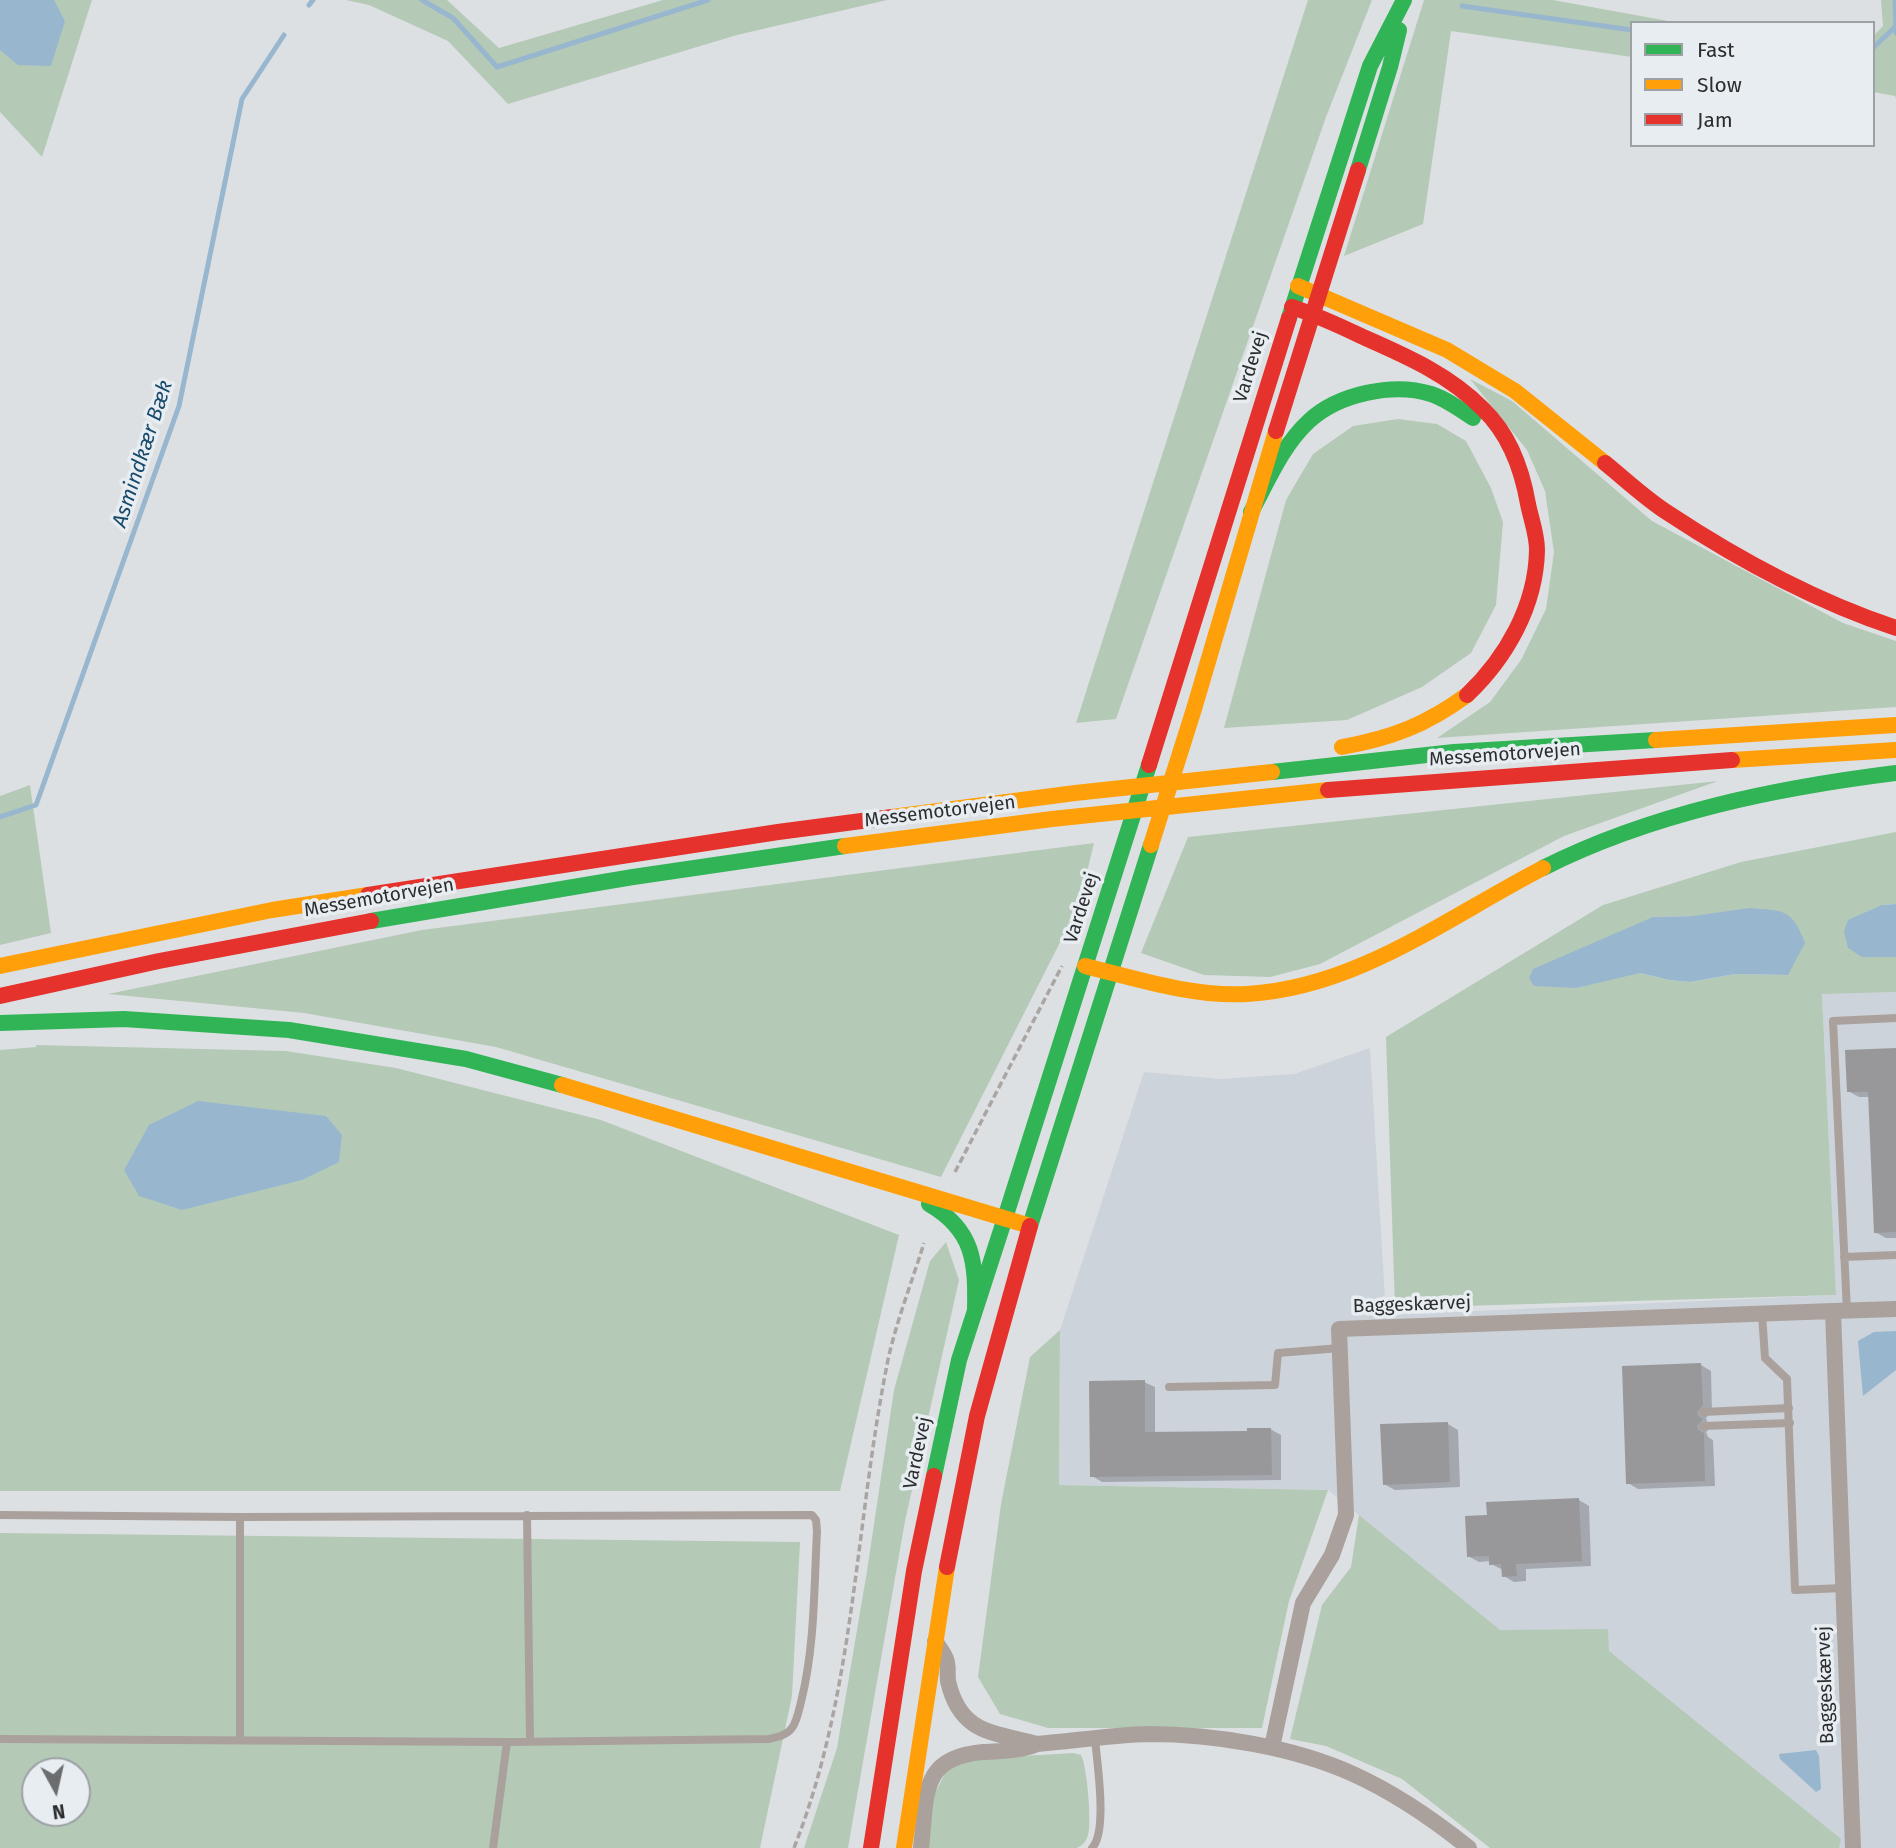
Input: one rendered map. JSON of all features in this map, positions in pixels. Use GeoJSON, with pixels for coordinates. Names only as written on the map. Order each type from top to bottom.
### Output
{"type":"FeatureCollection","features":[{"type":"Feature","properties":{"kind":"main road","name":"Vardevej"},"geometry":{"type":"LineString","coordinates":[[871,1848],[914,1571],[960,1360],[1350,120],[1370,66],[1405,0]]}},
{"type":"Feature","properties":{"kind":"main road","name":"Vardevej"},"geometry":{"type":"LineString","coordinates":[[905,1848],[935,1641],[972,1442],[997,1340],[1030,1226],[1194,709],[1251,512],[1390,67],[1405,0]]}},
{"type":"Feature","properties":{"kind":"main road"},"geometry":{"type":"LineString","coordinates":[[1298,286],[1447,350],[1515,391],[1666,513],[1761,569],[1848,612],[1896,628]]}},
{"type":"Feature","properties":{"kind":"main road"},"geometry":{"type":"LineString","coordinates":[[1292,307],[1314,314],[1455,383],[1486,411],[1512,449],[1525,485],[1537,550],[1528,604],[1503,657],[1466,697],[1423,724],[1362,745],[1321,750]]}},
{"type":"Feature","properties":{"kind":"main road"},"geometry":{"type":"LineString","coordinates":[[1251,512],[1283,452],[1310,420],[1346,398],[1383,391],[1424,392],[1453,404],[1485,426],[1525,485]]}},
{"type":"Feature","properties":{"kind":"main road","name":"Messemotorvejen"},"geometry":{"type":"LineString","coordinates":[[0,967],[272,910],[778,832],[1075,793],[1454,752],[1896,725]]}},
{"type":"Feature","properties":{"kind":"main road","name":"Messemotorvejen"},"geometry":{"type":"LineString","coordinates":[[0,996],[279,937],[523,894],[758,857],[1235,799],[1453,779],[1896,750]]}},
{"type":"Feature","properties":{"kind":"main road"},"geometry":{"type":"LineString","coordinates":[[272,910],[426,875],[743,822],[1251,758]]}},
{"type":"Feature","properties":{"kind":"main road"},"geometry":{"type":"LineString","coordinates":[[1085,966],[1202,992],[1247,994],[1282,991],[1328,979],[1379,957],[1569,855],[1662,821],[1741,798],[1835,780],[1896,773]]}},
{"type":"Feature","properties":{"kind":"main road"},"geometry":{"type":"LineString","coordinates":[[0,1023],[124,1019],[289,1030],[452,1057],[569,1087],[1030,1226]]}},
{"type":"Feature","properties":{"kind":"main road"},"geometry":{"type":"LineString","coordinates":[[878,1181],[944,1211],[961,1229],[971,1247],[976,1273],[975,1310]]}},
{"type":"Feature","properties":{"kind":"main road"},"geometry":{"type":"LineString","coordinates":[[856,1848],[879,1721],[893,1705]]}},
{"type":"Feature","properties":{"kind":"street","name":"Baggeskærvej"},"geometry":{"type":"LineString","coordinates":[[1340,1348],[1339,1329],[1896,1309]]}},
{"type":"Feature","properties":{"kind":"street","name":"Baggeskærvej"},"geometry":{"type":"LineString","coordinates":[[1840,1311],[1843,1588],[1853,1848]]}},
{"type":"Feature","properties":{"kind":"street"},"geometry":{"type":"LineString","coordinates":[[1272,1746],[1303,1603],[1332,1555],[1346,1515],[1340,1348]]}},
{"type":"Feature","properties":{"kind":"street"},"geometry":{"type":"LineString","coordinates":[[935,1641],[947,1661],[948,1678],[957,1707],[966,1719],[976,1728],[993,1734],[1037,1744]]}},
{"type":"Feature","properties":{"kind":"street"},"geometry":{"type":"LineString","coordinates":[[920,1848],[928,1786],[935,1772],[946,1761],[970,1754],[1024,1749],[1037,1744],[1149,1734],[1212,1738],[1272,1746],[1352,1773],[1430,1817],[1469,1848]]}},
{"type":"Feature","properties":{"kind":"lane"},"geometry":{"type":"LineString","coordinates":[[1840,1311],[1844,1257],[1833,1021],[1896,1018]]}},
{"type":"Feature","properties":{"kind":"lane"},"geometry":{"type":"LineString","coordinates":[[1844,1257],[1896,1255]]}},
{"type":"Feature","properties":{"kind":"lane"},"geometry":{"type":"LineString","coordinates":[[1762,1314],[1765,1358],[1787,1380],[1795,1590],[1843,1588]]}},
{"type":"Feature","properties":{"kind":"lane"},"geometry":{"type":"LineString","coordinates":[[1169,1387],[1275,1385],[1278,1353],[1340,1348]]}},
{"type":"Feature","properties":{"kind":"lane"},"geometry":{"type":"LineString","coordinates":[[1703,1412],[1789,1408]]}},
{"type":"Feature","properties":{"kind":"lane"},"geometry":{"type":"LineString","coordinates":[[1703,1426],[1790,1423]]}},
{"type":"Feature","properties":{"kind":"lane"},"geometry":{"type":"LineString","coordinates":[[0,1515],[240,1517],[803,1514],[813,1515],[817,1531],[809,1670],[793,1727],[780,1737],[507,1742],[0,1739]]}},
{"type":"Feature","properties":{"kind":"lane"},"geometry":{"type":"LineString","coordinates":[[527,1515],[530,1741]]}},
{"type":"Feature","properties":{"kind":"lane"},"geometry":{"type":"LineString","coordinates":[[240,1517],[240,1739]]}},
{"type":"Feature","properties":{"kind":"lane"},"geometry":{"type":"LineString","coordinates":[[1093,1848],[1097,1843],[1100,1828],[1096,1739]]}},
{"type":"Feature","properties":{"kind":"lane"},"geometry":{"type":"LineString","coordinates":[[494,1848],[507,1742]]}},
{"type":"Feature","properties":{"kind":"path"},"geometry":{"type":"LineString","coordinates":[[955,1172],[1066,957]]}},
{"type":"Feature","properties":{"kind":"path"},"geometry":{"type":"LineString","coordinates":[[794,1848],[805,1820],[835,1711],[886,1367],[924,1243]]}},
{"type":"Feature","properties":{"kind":"shaded area"},"geometry":{"type":"Polygon","coordinates":[[[1896,992],[1896,1848],[1765,1848],[1328,1490],[1059,1485],[1060,1330],[1144,1072],[1220,1079],[1294,1074],[1370,1048],[1386,1315],[1836,1295],[1822,993],[1896,992]]]}},
{"type":"Feature","properties":{"kind":"green space"},"geometry":{"type":"Polygon","coordinates":[[[0,0],[92,0],[42,157],[0,112],[0,0]]]}},
{"type":"Feature","properties":{"kind":"green space"},"geometry":{"type":"Polygon","coordinates":[[[346,0],[447,0],[499,48],[663,0],[887,0],[737,35],[508,104],[448,41],[369,5],[346,0]]]}},
{"type":"Feature","properties":{"kind":"green space"},"geometry":{"type":"Polygon","coordinates":[[[1308,0],[1372,0],[1326,117],[1116,719],[1076,723],[1308,0]]]}},
{"type":"Feature","properties":{"kind":"green space"},"geometry":{"type":"Polygon","coordinates":[[[1424,0],[1553,0],[1668,21],[1630,21],[1630,57],[1451,31],[1423,224],[1344,256],[1424,0]]]}},
{"type":"Feature","properties":{"kind":"green space"},"geometry":{"type":"Polygon","coordinates":[[[1881,0],[1896,0],[1896,98],[1875,92],[1875,34],[1883,26],[1881,0]]]}},
{"type":"Feature","properties":{"kind":"green space"},"geometry":{"type":"Polygon","coordinates":[[[1470,379],[1512,401],[1652,521],[1843,623],[1896,641],[1896,707],[1437,738],[1490,702],[1521,660],[1546,609],[1554,552],[1545,491],[1527,450],[1470,379]]]}},
{"type":"Feature","properties":{"kind":"green space"},"geometry":{"type":"Polygon","coordinates":[[[1398,419],[1437,424],[1466,441],[1491,488],[1503,522],[1496,605],[1471,653],[1422,687],[1347,720],[1224,728],[1286,500],[1313,454],[1353,426],[1398,419]]]}},
{"type":"Feature","properties":{"kind":"green space"},"geometry":{"type":"Polygon","coordinates":[[[1718,781],[1564,836],[1320,964],[1270,977],[1204,975],[1141,953],[1188,837],[1718,781]]]}},
{"type":"Feature","properties":{"kind":"green space"},"geometry":{"type":"Polygon","coordinates":[[[30,785],[51,933],[0,945],[0,796],[30,785]]]}},
{"type":"Feature","properties":{"kind":"green space"},"geometry":{"type":"Polygon","coordinates":[[[1896,832],[1896,904],[1882,905],[1862,957],[1896,957],[1896,992],[1822,994],[1836,1295],[1395,1308],[1386,1037],[1603,905],[1741,862],[1896,832]],[[1694,916],[1653,917],[1640,973],[1690,982],[1735,974],[1788,975],[1694,916]]]}},
{"type":"Feature","properties":{"kind":"green space"},"geometry":{"type":"Polygon","coordinates":[[[1094,843],[1079,905],[941,1177],[496,1047],[304,1013],[108,994],[422,930],[1094,843]]]}},
{"type":"Feature","properties":{"kind":"green space"},"geometry":{"type":"Polygon","coordinates":[[[36,1045],[286,1051],[396,1068],[601,1120],[899,1235],[840,1491],[0,1491],[0,1050],[36,1045]]]}},
{"type":"Feature","properties":{"kind":"green space"},"geometry":{"type":"Polygon","coordinates":[[[946,1242],[959,1280],[905,1521],[848,1848],[804,1848],[837,1748],[894,1390],[930,1261],[946,1242]]]}},
{"type":"Feature","properties":{"kind":"green space"},"geometry":{"type":"Polygon","coordinates":[[[1060,1330],[1059,1485],[1328,1490],[1289,1601],[1262,1728],[1048,1728],[1000,1714],[978,1677],[1001,1504],[1030,1357],[1060,1330]]]}},
{"type":"Feature","properties":{"kind":"green space"},"geometry":{"type":"Polygon","coordinates":[[[1359,1515],[1500,1630],[1608,1629],[1609,1651],[1841,1839],[1839,1848],[1490,1848],[1402,1779],[1326,1746],[1290,1739],[1322,1605],[1351,1567],[1359,1515]]]}},
{"type":"Feature","properties":{"kind":"green space"},"geometry":{"type":"Polygon","coordinates":[[[0,1533],[800,1542],[792,1696],[760,1848],[0,1848],[0,1533]]]}},
{"type":"Feature","properties":{"kind":"green space"},"geometry":{"type":"Polygon","coordinates":[[[1073,1753],[1081,1755],[1083,1761],[1089,1807],[1088,1835],[1079,1847],[923,1848],[933,1796],[946,1772],[956,1765],[972,1759],[1073,1753]]]}},
{"type":"Feature","properties":{"kind":"water"},"geometry":{"type":"Polygon","coordinates":[[[0,0],[54,0],[65,21],[51,66],[18,65],[0,50],[0,0]]]}},
{"type":"Feature","properties":{"kind":"water"},"geometry":{"type":"Polygon","coordinates":[[[1896,904],[1896,957],[1862,957],[1848,948],[1844,931],[1848,920],[1882,905],[1896,904]]]}},
{"type":"Feature","properties":{"kind":"water"},"geometry":{"type":"Polygon","coordinates":[[[1749,908],[1784,913],[1800,931],[1805,943],[1788,975],[1735,974],[1690,982],[1640,973],[1576,988],[1534,986],[1529,978],[1533,969],[1653,917],[1694,916],[1749,908]]]}},
{"type":"Feature","properties":{"kind":"water"},"geometry":{"type":"Polygon","coordinates":[[[198,1101],[326,1116],[342,1135],[339,1162],[302,1180],[182,1210],[139,1196],[124,1170],[149,1125],[198,1101]]]}},
{"type":"Feature","properties":{"kind":"water"},"geometry":{"type":"Polygon","coordinates":[[[1896,1331],[1896,1370],[1863,1396],[1858,1341],[1874,1332],[1896,1331]]]}},
{"type":"Feature","properties":{"kind":"water"},"geometry":{"type":"Polygon","coordinates":[[[1816,1750],[1819,1756],[1821,1789],[1816,1792],[1780,1759],[1779,1754],[1816,1750]]]}},
{"type":"Feature","properties":{"kind":"building"},"geometry":{"type":"Polygon","coordinates":[[[1896,1048],[1896,1232],[1874,1233],[1868,1092],[1847,1092],[1845,1050],[1896,1048]]]}},
{"type":"Feature","properties":{"kind":"building"},"geometry":{"type":"Polygon","coordinates":[[[1701,1363],[1703,1405],[1697,1412],[1703,1419],[1697,1426],[1698,1430],[1704,1433],[1705,1481],[1626,1484],[1622,1366],[1701,1363]]]}},
{"type":"Feature","properties":{"kind":"building"},"geometry":{"type":"Polygon","coordinates":[[[1145,1380],[1145,1432],[1247,1431],[1247,1428],[1271,1428],[1272,1475],[1090,1477],[1089,1381],[1145,1380]]]}},
{"type":"Feature","properties":{"kind":"building"},"geometry":{"type":"Polygon","coordinates":[[[1448,1422],[1450,1482],[1383,1485],[1380,1424],[1448,1422]]]}},
{"type":"Feature","properties":{"kind":"building"},"geometry":{"type":"Polygon","coordinates":[[[1579,1498],[1582,1561],[1516,1564],[1517,1576],[1502,1577],[1501,1564],[1489,1565],[1489,1556],[1467,1557],[1465,1516],[1487,1515],[1486,1502],[1579,1498]]]}},
{"type":"Feature","properties":{"kind":"waterway","name":"Asmindkær Bæk"},"geometry":{"type":"LineString","coordinates":[[309,5],[313,0]]}},
{"type":"Feature","properties":{"kind":"waterway","name":"Asmindkær Bæk"},"geometry":{"type":"LineString","coordinates":[[422,0],[453,18],[497,67],[708,0]]}},
{"type":"Feature","properties":{"kind":"waterway"},"geometry":{"type":"LineString","coordinates":[[1895,0],[1896,33]]}},
{"type":"Feature","properties":{"kind":"waterway","name":"Asmindkær Bæk"},"geometry":{"type":"LineString","coordinates":[[1462,6],[1630,30]]}},
{"type":"Feature","properties":{"kind":"waterway","name":"Asmindkær Bæk"},"geometry":{"type":"LineString","coordinates":[[1875,46],[1895,27]]}},
{"type":"Feature","properties":{"kind":"waterway","name":"Asmindkær Bæk"},"geometry":{"type":"LineString","coordinates":[[0,817],[36,805],[179,406],[242,99],[284,35]]}},
{"type":"Feature","properties":{"kind":"traffic: fast"},"geometry":{"type":"LineString","coordinates":[[1289,318],[1370,66],[1404,0]]}},
{"type":"Feature","properties":{"kind":"traffic: fast"},"geometry":{"type":"LineString","coordinates":[[1358,170],[1399,30]]}},
{"type":"Feature","properties":{"kind":"traffic: fast"},"geometry":{"type":"LineString","coordinates":[[1251,512],[1276,464],[1299,431],[1321,412],[1350,397],[1383,390],[1416,391],[1431,394],[1453,404],[1473,418]]}},
{"type":"Feature","properties":{"kind":"traffic: fast"},"geometry":{"type":"LineString","coordinates":[[1272,772],[1454,752],[1656,740]]}},
{"type":"Feature","properties":{"kind":"traffic: fast"},"geometry":{"type":"LineString","coordinates":[[1005,1218],[1149,765]]}},
{"type":"Feature","properties":{"kind":"traffic: fast"},"geometry":{"type":"LineString","coordinates":[[1543,868],[1627,832],[1715,806],[1806,786],[1896,773]]}},
{"type":"Feature","properties":{"kind":"traffic: fast"},"geometry":{"type":"LineString","coordinates":[[1030,1226],[1151,845]]}},
{"type":"Feature","properties":{"kind":"traffic: fast"},"geometry":{"type":"LineString","coordinates":[[371,921],[633,877],[845,846]]}},
{"type":"Feature","properties":{"kind":"traffic: fast"},"geometry":{"type":"LineString","coordinates":[[0,1023],[124,1019],[289,1030],[466,1059],[562,1085]]}},
{"type":"Feature","properties":{"kind":"traffic: fast"},"geometry":{"type":"LineString","coordinates":[[929,1204],[944,1214],[964,1236],[973,1262],[975,1310]]}},
{"type":"Feature","properties":{"kind":"traffic: fast"},"geometry":{"type":"LineString","coordinates":[[934,1476],[959,1360],[1005,1218]]}},
{"type":"Feature","properties":{"kind":"traffic: slow"},"geometry":{"type":"LineString","coordinates":[[1298,286],[1447,350],[1515,391],[1605,463]]}},
{"type":"Feature","properties":{"kind":"traffic: slow"},"geometry":{"type":"LineString","coordinates":[[1151,845],[1276,431]]}},
{"type":"Feature","properties":{"kind":"traffic: slow"},"geometry":{"type":"LineString","coordinates":[[1342,747],[1408,729],[1437,715],[1467,695]]}},
{"type":"Feature","properties":{"kind":"traffic: slow"},"geometry":{"type":"LineString","coordinates":[[1656,740],[1896,725]]}},
{"type":"Feature","properties":{"kind":"traffic: slow"},"geometry":{"type":"LineString","coordinates":[[1732,760],[1896,750]]}},
{"type":"Feature","properties":{"kind":"traffic: slow"},"geometry":{"type":"LineString","coordinates":[[892,817],[1075,793],[1272,772]]}},
{"type":"Feature","properties":{"kind":"traffic: slow"},"geometry":{"type":"LineString","coordinates":[[845,846],[1052,819],[1328,790]]}},
{"type":"Feature","properties":{"kind":"traffic: slow"},"geometry":{"type":"LineString","coordinates":[[1085,966],[1206,993],[1247,994],[1287,989],[1326,979],[1401,947],[1543,868]]}},
{"type":"Feature","properties":{"kind":"traffic: slow"},"geometry":{"type":"LineString","coordinates":[[0,966],[272,910],[368,895]]}},
{"type":"Feature","properties":{"kind":"traffic: slow"},"geometry":{"type":"LineString","coordinates":[[562,1085],[1030,1226]]}},
{"type":"Feature","properties":{"kind":"traffic: slow"},"geometry":{"type":"LineString","coordinates":[[904,1848],[947,1567]]}},
{"type":"Feature","properties":{"kind":"traffic: jam"},"geometry":{"type":"LineString","coordinates":[[1276,431],[1358,170]]}},
{"type":"Feature","properties":{"kind":"traffic: jam"},"geometry":{"type":"LineString","coordinates":[[1292,307],[1393,350],[1441,376],[1483,409],[1500,429],[1513,453],[1535,532],[1535,571],[1525,611],[1516,630],[1494,665],[1467,695]]}},
{"type":"Feature","properties":{"kind":"traffic: jam"},"geometry":{"type":"LineString","coordinates":[[1149,765],[1289,318]]}},
{"type":"Feature","properties":{"kind":"traffic: jam"},"geometry":{"type":"LineString","coordinates":[[1605,463],[1660,508],[1750,563],[1836,605],[1896,628]]}},
{"type":"Feature","properties":{"kind":"traffic: jam"},"geometry":{"type":"LineString","coordinates":[[1328,790],[1732,760]]}},
{"type":"Feature","properties":{"kind":"traffic: jam"},"geometry":{"type":"LineString","coordinates":[[368,895],[892,817]]}},
{"type":"Feature","properties":{"kind":"traffic: jam"},"geometry":{"type":"LineString","coordinates":[[0,996],[159,961],[371,921]]}},
{"type":"Feature","properties":{"kind":"traffic: jam"},"geometry":{"type":"LineString","coordinates":[[947,1567],[977,1416],[1030,1226]]}},
{"type":"Feature","properties":{"kind":"traffic: jam"},"geometry":{"type":"LineString","coordinates":[[871,1848],[914,1571],[934,1476]]}}]}
